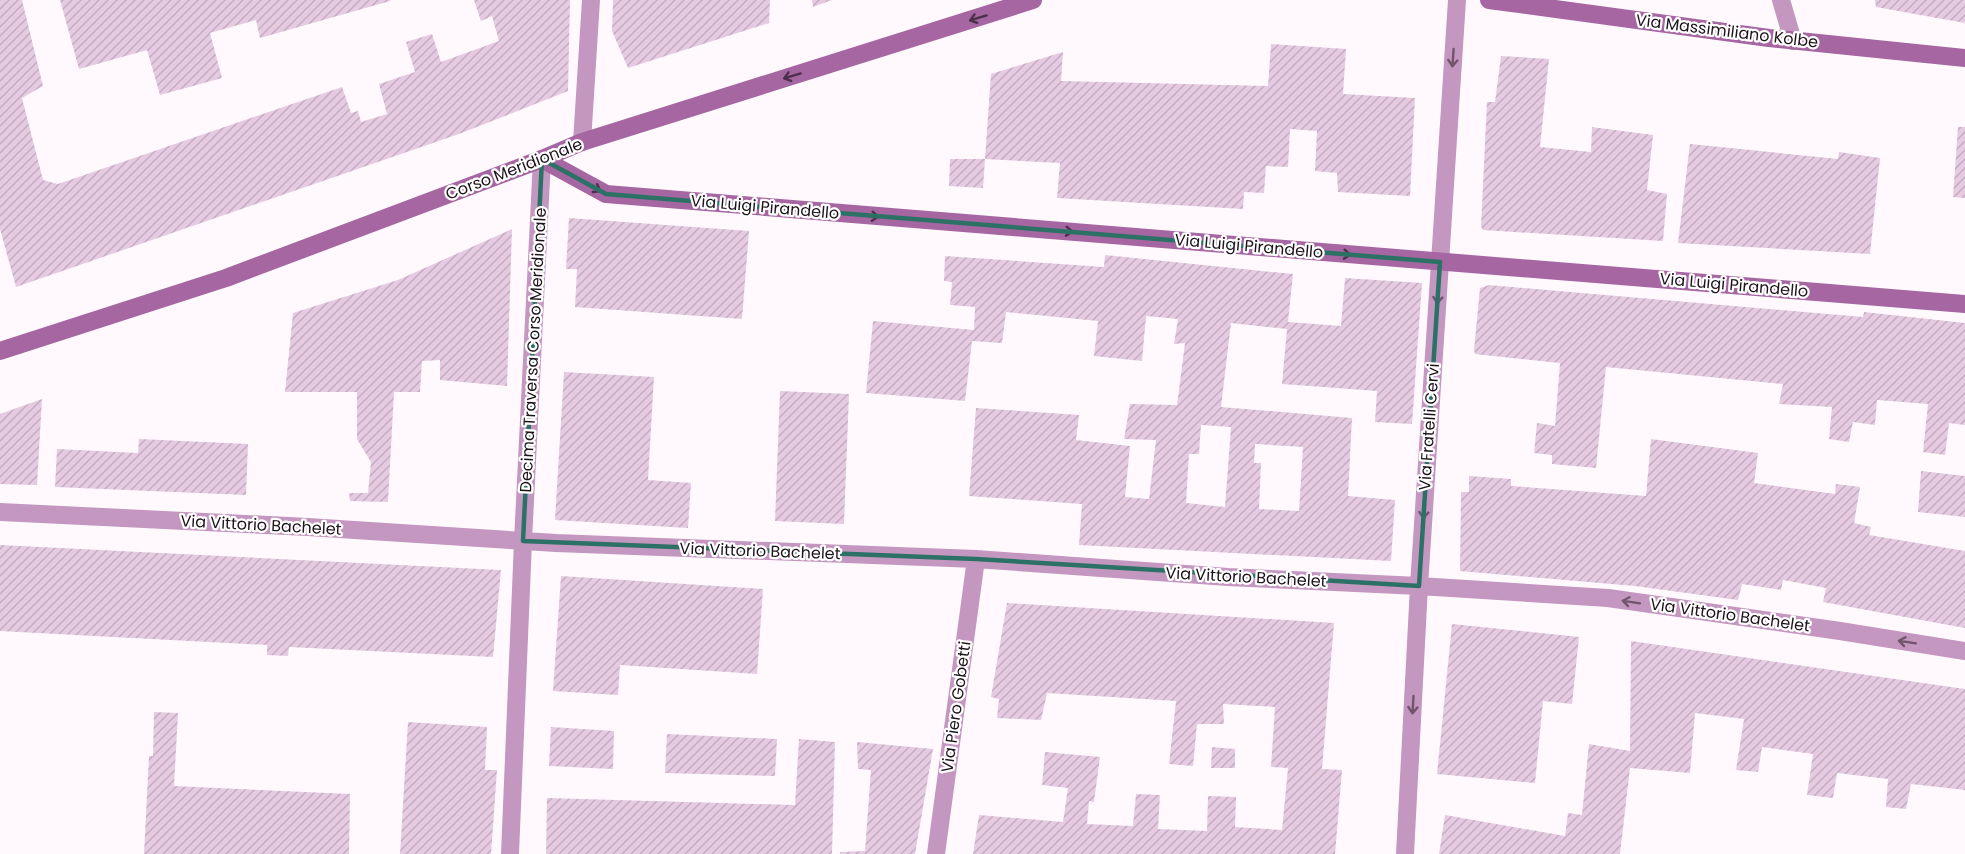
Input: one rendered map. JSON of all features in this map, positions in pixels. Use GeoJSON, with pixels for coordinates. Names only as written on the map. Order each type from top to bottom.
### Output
{"type":"FeatureCollection","features":[{"type":"Feature","properties":{"kind":"street"},"geometry":{"type":"LineString","coordinates":[[582,142],[591,0]]}},
{"type":"Feature","properties":{"kind":"street","name":"Corso Meridionale"},"geometry":{"type":"LineString","coordinates":[[0,351],[226,278],[582,142],[1034,0]]}},
{"type":"Feature","properties":{"kind":"street","name":"Via Fratelli Cervi"},"geometry":{"type":"LineString","coordinates":[[1405,854],[1419,585],[1456,0]]}},
{"type":"Feature","properties":{"kind":"street","name":"Via Massimiliano Kolbe"},"geometry":{"type":"LineString","coordinates":[[1489,0],[1793,41],[1965,58]]}},
{"type":"Feature","properties":{"kind":"street"},"geometry":{"type":"LineString","coordinates":[[1781,0],[1793,41]]}},
{"type":"Feature","properties":{"kind":"street","name":"Via Luigi Pirandello"},"geometry":{"type":"LineString","coordinates":[[542,159],[606,195],[1965,304]]}},
{"type":"Feature","properties":{"kind":"street","name":"Decima Traversa Corso Meridionale"},"geometry":{"type":"LineString","coordinates":[[523,541],[542,159]]}},
{"type":"Feature","properties":{"kind":"street","name":"Via Vittorio Bachelet"},"geometry":{"type":"LineString","coordinates":[[0,512],[308,527],[523,541],[976,560],[1228,577],[1419,585],[1608,598],[1965,651]]}},
{"type":"Feature","properties":{"kind":"street"},"geometry":{"type":"LineString","coordinates":[[510,854],[523,541]]}},
{"type":"Feature","properties":{"kind":"street","name":"Via Piero Gobetti"},"geometry":{"type":"LineString","coordinates":[[936,854],[976,560]]}},
{"type":"Feature","properties":{"kind":"highlighted area"},"geometry":{"type":"Polygon","coordinates":[[[542,159],[606,194],[1440,262],[1419,586],[976,559],[523,541],[542,159]]]}},
{"type":"Feature","properties":{"kind":"building"},"geometry":{"type":"Polygon","coordinates":[[[0,0],[22,0],[43,86],[22,98],[43,180],[58,184],[342,87],[351,113],[358,111],[361,122],[387,114],[379,84],[415,72],[406,42],[432,34],[441,62],[499,41],[492,16],[481,21],[474,0],[570,0],[568,91],[459,134],[16,287],[0,229],[0,0]]]}},
{"type":"Feature","properties":{"kind":"building"},"geometry":{"type":"Polygon","coordinates":[[[60,0],[390,1],[260,38],[256,20],[210,33],[222,78],[160,95],[147,50],[79,69],[60,0]]]}},
{"type":"Feature","properties":{"kind":"building"},"geometry":{"type":"Polygon","coordinates":[[[613,0],[770,0],[769,23],[628,68],[612,31],[613,0]]]}},
{"type":"Feature","properties":{"kind":"building"},"geometry":{"type":"Polygon","coordinates":[[[812,0],[832,0],[813,7],[812,0]]]}},
{"type":"Feature","properties":{"kind":"building"},"geometry":{"type":"Polygon","coordinates":[[[1875,0],[1965,0],[1965,23],[1876,7],[1875,0]]]}},
{"type":"Feature","properties":{"kind":"building"},"geometry":{"type":"Polygon","coordinates":[[[1271,44],[1346,49],[1343,94],[1415,98],[1410,196],[1338,192],[1337,173],[1315,171],[1317,131],[1290,129],[1288,167],[1266,166],[1264,193],[1244,192],[1243,209],[1057,198],[1060,163],[985,159],[991,74],[1063,52],[1061,81],[1268,86],[1271,44]]]}},
{"type":"Feature","properties":{"kind":"building"},"geometry":{"type":"Polygon","coordinates":[[[1501,56],[1549,59],[1540,147],[1591,152],[1592,127],[1653,135],[1647,190],[1667,194],[1663,241],[1483,230],[1481,227],[1487,102],[1495,102],[1501,56]]]}},
{"type":"Feature","properties":{"kind":"building"},"geometry":{"type":"Polygon","coordinates":[[[1958,127],[1965,127],[1965,198],[1953,197],[1958,127]]]}},
{"type":"Feature","properties":{"kind":"building"},"geometry":{"type":"Polygon","coordinates":[[[1690,144],[1838,159],[1839,152],[1880,158],[1870,254],[1678,243],[1690,144]]]}},
{"type":"Feature","properties":{"kind":"building"},"geometry":{"type":"Polygon","coordinates":[[[950,159],[985,159],[983,188],[949,186],[950,159]]]}},
{"type":"Feature","properties":{"kind":"building"},"geometry":{"type":"Polygon","coordinates":[[[569,218],[749,231],[742,319],[575,307],[577,269],[566,269],[569,218]]]}},
{"type":"Feature","properties":{"kind":"building"},"geometry":{"type":"Polygon","coordinates":[[[512,229],[507,386],[440,380],[440,360],[422,361],[420,392],[394,392],[388,502],[350,501],[349,493],[368,493],[371,462],[357,439],[357,392],[285,392],[293,313],[398,280],[512,229]]]}},
{"type":"Feature","properties":{"kind":"building"},"geometry":{"type":"Polygon","coordinates":[[[1105,255],[1293,274],[1288,322],[1341,326],[1345,278],[1422,283],[1412,424],[1375,422],[1377,391],[1282,384],[1287,329],[1231,323],[1221,407],[1352,418],[1348,496],[1395,500],[1391,561],[1079,545],[1082,504],[969,496],[976,408],[1079,415],[1076,440],[1130,446],[1125,497],[1149,499],[1156,440],[1124,439],[1130,404],[1177,405],[1185,343],[1174,344],[1178,319],[1146,316],[1142,361],[1094,356],[1098,321],[1006,312],[1002,343],[972,341],[965,401],[866,393],[873,321],[974,330],[975,307],[950,305],[952,282],[944,281],[945,256],[1104,267],[1105,255]],[[1201,425],[1199,454],[1189,454],[1186,503],[1225,507],[1231,427],[1201,425]],[[1255,444],[1254,463],[1261,463],[1259,509],[1299,511],[1303,447],[1255,444]]]}},
{"type":"Feature","properties":{"kind":"building"},"geometry":{"type":"Polygon","coordinates":[[[1489,285],[1863,317],[1864,312],[1965,323],[1965,425],[1949,423],[1945,455],[1923,452],[1928,404],[1877,400],[1875,425],[1853,422],[1849,442],[1829,439],[1832,407],[1779,404],[1783,384],[1606,367],[1596,468],[1552,464],[1552,455],[1534,453],[1537,423],[1555,426],[1560,363],[1475,354],[1480,288],[1489,285]]]}},
{"type":"Feature","properties":{"kind":"building"},"geometry":{"type":"Polygon","coordinates":[[[564,372],[654,377],[648,480],[691,483],[688,528],[555,520],[564,372]]]}},
{"type":"Feature","properties":{"kind":"building"},"geometry":{"type":"Polygon","coordinates":[[[780,391],[849,394],[844,524],[775,521],[780,391]]]}},
{"type":"Feature","properties":{"kind":"building"},"geometry":{"type":"Polygon","coordinates":[[[42,399],[37,485],[0,484],[0,414],[42,399]]]}},
{"type":"Feature","properties":{"kind":"building"},"geometry":{"type":"Polygon","coordinates":[[[139,439],[248,444],[246,495],[55,487],[57,449],[138,453],[139,439]]]}},
{"type":"Feature","properties":{"kind":"building"},"geometry":{"type":"Polygon","coordinates":[[[1651,439],[1758,453],[1754,483],[1835,494],[1836,484],[1860,487],[1854,523],[1871,527],[1869,535],[1965,551],[1965,628],[1823,602],[1826,588],[1783,580],[1781,590],[1742,584],[1738,600],[1635,586],[1460,571],[1461,492],[1469,492],[1469,476],[1511,479],[1511,486],[1646,496],[1651,439]]]}},
{"type":"Feature","properties":{"kind":"building"},"geometry":{"type":"Polygon","coordinates":[[[1921,471],[1965,476],[1965,517],[1918,512],[1921,471]]]}},
{"type":"Feature","properties":{"kind":"building"},"geometry":{"type":"Polygon","coordinates":[[[0,545],[501,570],[493,657],[289,647],[288,656],[267,655],[267,645],[0,631],[0,545]]]}},
{"type":"Feature","properties":{"kind":"building"},"geometry":{"type":"Polygon","coordinates":[[[561,576],[763,589],[757,674],[620,665],[618,695],[553,691],[561,576]]]}},
{"type":"Feature","properties":{"kind":"building"},"geometry":{"type":"Polygon","coordinates":[[[1007,603],[1334,623],[1322,769],[1342,770],[1335,854],[973,854],[979,815],[1063,822],[1068,788],[1042,785],[1045,752],[1100,757],[1094,802],[1089,801],[1087,824],[1133,826],[1136,794],[1160,795],[1158,829],[1207,831],[1208,796],[1236,797],[1235,827],[1282,830],[1288,768],[1271,767],[1275,707],[1223,704],[1224,724],[1197,724],[1193,766],[1169,764],[1176,701],[1047,693],[1041,720],[997,718],[999,699],[991,697],[1007,603]]]}},
{"type":"Feature","properties":{"kind":"building"},"geometry":{"type":"Polygon","coordinates":[[[1452,624],[1579,637],[1572,704],[1543,701],[1535,783],[1437,774],[1452,624]]]}},
{"type":"Feature","properties":{"kind":"building"},"geometry":{"type":"Polygon","coordinates":[[[1631,641],[1965,689],[1965,790],[1911,784],[1906,809],[1886,807],[1888,779],[1837,773],[1833,798],[1807,795],[1813,754],[1762,747],[1758,772],[1736,770],[1744,719],[1695,713],[1690,773],[1630,768],[1620,854],[1439,854],[1445,815],[1565,836],[1568,813],[1582,815],[1589,744],[1630,751],[1631,641]]]}},
{"type":"Feature","properties":{"kind":"building"},"geometry":{"type":"Polygon","coordinates":[[[154,712],[178,713],[174,786],[350,794],[349,854],[144,854],[149,756],[153,756],[154,712]]]}},
{"type":"Feature","properties":{"kind":"building"},"geometry":{"type":"Polygon","coordinates":[[[408,722],[487,727],[485,770],[497,770],[491,854],[400,854],[408,722]]]}},
{"type":"Feature","properties":{"kind":"building"},"geometry":{"type":"Polygon","coordinates":[[[551,727],[614,731],[613,769],[549,766],[551,727]]]}},
{"type":"Feature","properties":{"kind":"building"},"geometry":{"type":"Polygon","coordinates":[[[667,734],[777,739],[775,776],[665,773],[667,734]]]}},
{"type":"Feature","properties":{"kind":"building"},"geometry":{"type":"Polygon","coordinates":[[[799,739],[835,742],[832,854],[546,854],[547,798],[795,805],[799,739]]]}},
{"type":"Feature","properties":{"kind":"building"},"geometry":{"type":"Polygon","coordinates":[[[857,742],[933,749],[915,854],[840,854],[840,852],[865,851],[871,770],[858,769],[857,742]]]}},
{"type":"Feature","properties":{"kind":"building"},"geometry":{"type":"Polygon","coordinates":[[[1212,747],[1235,749],[1235,768],[1211,768],[1212,747]]]}}]}
